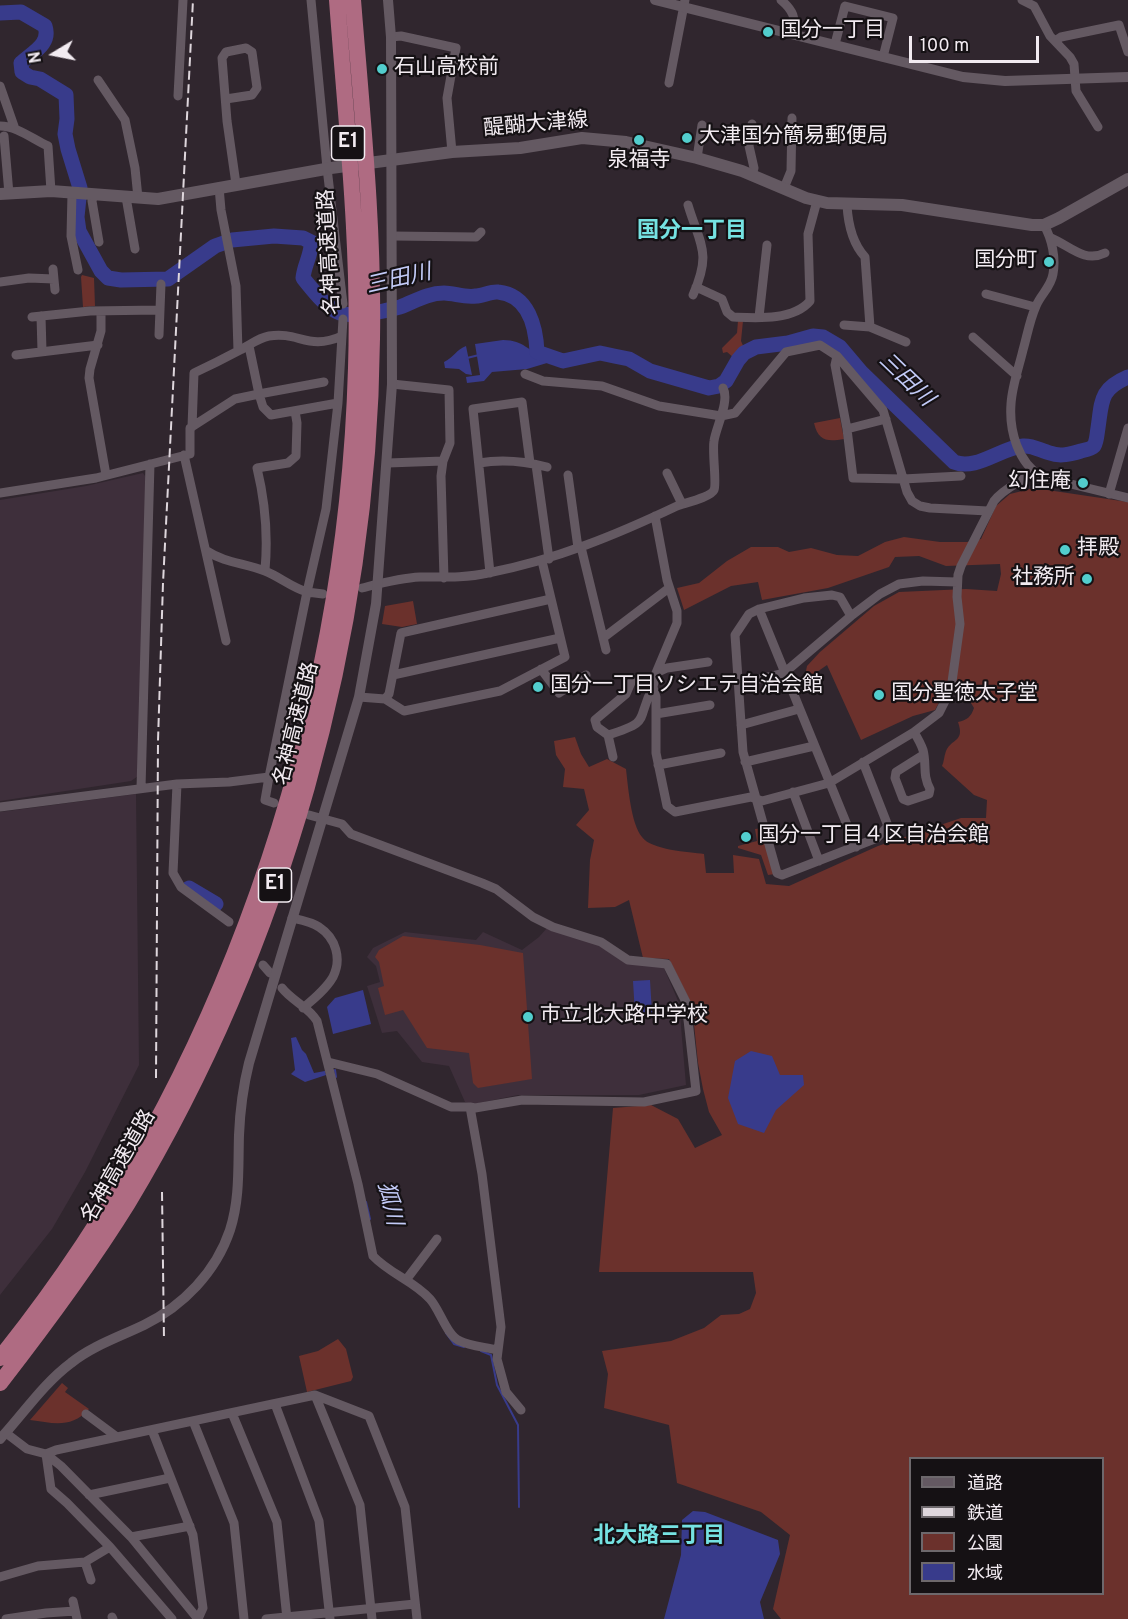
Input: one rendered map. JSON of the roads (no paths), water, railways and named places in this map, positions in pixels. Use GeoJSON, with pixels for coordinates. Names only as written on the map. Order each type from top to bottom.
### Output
{"type":"FeatureCollection","features":[{"type":"Feature","properties":{"kind":"highway","name":"名神高速道路"},"geometry":{"type":"LineString","coordinates":[[338,0],[355,243],[364,285]]}},
{"type":"Feature","properties":{"kind":"highway","name":"名神高速道路"},"geometry":{"type":"LineString","coordinates":[[0,1358],[61,1277],[115,1195],[184,1068],[246,925],[290,792],[315,699],[334,600],[347,499],[358,322],[364,285],[369,222],[353,0]]}},
{"type":"Feature","properties":{"kind":"highway","name":"名神高速道路"},"geometry":{"type":"LineString","coordinates":[[0,1383],[85,1269],[128,1202],[194,1079],[228,1006],[261,926],[296,824],[319,746],[354,570],[364,496],[370,402],[358,322]]}},
{"type":"Feature","properties":{"kind":"main road","name":"醍醐大津線"},"geometry":{"type":"LineString","coordinates":[[4,194],[51,191],[158,199],[329,168],[452,152],[520,148],[582,138],[626,142],[697,158],[752,175],[817,201],[847,205],[902,205],[1044,225]]}},
{"type":"Feature","properties":{"kind":"main road"},"geometry":{"type":"LineString","coordinates":[[1044,225],[1128,179]]}},
{"type":"Feature","properties":{"kind":"street"},"geometry":{"type":"LineString","coordinates":[[178,96],[183,0]]}},
{"type":"Feature","properties":{"kind":"street"},"geometry":{"type":"LineString","coordinates":[[311,0],[343,304]]}},
{"type":"Feature","properties":{"kind":"street"},"geometry":{"type":"LineString","coordinates":[[388,0],[391,37],[388,161],[393,236],[393,384],[378,584],[371,639],[359,697],[246,1077],[240,1119],[238,1183],[234,1217],[216,1260],[195,1288],[166,1313],[85,1353],[62,1370],[50,1380],[3,1436],[42,1455],[56,1450],[315,1395],[369,1416],[405,1507],[417,1619]]}},
{"type":"Feature","properties":{"kind":"street"},"geometry":{"type":"LineString","coordinates":[[655,0],[684,3],[883,57],[984,81],[1128,77]]}},
{"type":"Feature","properties":{"kind":"street"},"geometry":{"type":"LineString","coordinates":[[781,0],[789,6],[794,16],[794,33]]}},
{"type":"Feature","properties":{"kind":"street"},"geometry":{"type":"LineString","coordinates":[[1022,0],[1034,6],[1050,36],[1071,57],[1074,64],[1076,91],[1098,127]]}},
{"type":"Feature","properties":{"kind":"street"},"geometry":{"type":"LineString","coordinates":[[669,83],[684,3]]}},
{"type":"Feature","properties":{"kind":"street"},"geometry":{"type":"LineString","coordinates":[[835,44],[845,6],[893,18],[883,57]]}},
{"type":"Feature","properties":{"kind":"street"},"geometry":{"type":"LineString","coordinates":[[1055,41],[1061,37],[1119,25],[1128,52]]}},
{"type":"Feature","properties":{"kind":"street"},"geometry":{"type":"LineString","coordinates":[[391,37],[401,36],[456,48],[447,98],[452,152]]}},
{"type":"Feature","properties":{"kind":"street"},"geometry":{"type":"LineString","coordinates":[[226,99],[252,95],[257,88],[252,52],[246,48],[226,52],[222,58],[227,121],[236,184]]}},
{"type":"Feature","properties":{"kind":"street"},"geometry":{"type":"LineString","coordinates":[[98,80],[125,120],[135,168],[132,197],[135,249]]}},
{"type":"Feature","properties":{"kind":"street"},"geometry":{"type":"LineString","coordinates":[[0,86],[15,129]]}},
{"type":"Feature","properties":{"kind":"street"},"geometry":{"type":"LineString","coordinates":[[784,188],[791,171],[792,118]]}},
{"type":"Feature","properties":{"kind":"street"},"geometry":{"type":"LineString","coordinates":[[752,124],[749,146],[754,168],[752,175]]}},
{"type":"Feature","properties":{"kind":"street"},"geometry":{"type":"LineString","coordinates":[[697,158],[702,125]]}},
{"type":"Feature","properties":{"kind":"street"},"geometry":{"type":"LineString","coordinates":[[0,126],[9,126],[48,146],[51,191]]}},
{"type":"Feature","properties":{"kind":"street"},"geometry":{"type":"LineString","coordinates":[[4,136],[8,147],[4,194]]}},
{"type":"Feature","properties":{"kind":"street"},"geometry":{"type":"LineString","coordinates":[[219,187],[236,286],[238,351]]}},
{"type":"Feature","properties":{"kind":"street"},"geometry":{"type":"LineString","coordinates":[[78,270],[71,236],[81,193],[92,201],[99,242]]}},
{"type":"Feature","properties":{"kind":"street"},"geometry":{"type":"LineString","coordinates":[[688,205],[704,250],[704,266],[695,291],[722,299],[727,312],[732,317],[759,317],[783,316],[806,306],[810,301],[808,234],[817,201]]}},
{"type":"Feature","properties":{"kind":"street"},"geometry":{"type":"LineString","coordinates":[[847,205],[848,223],[858,249],[865,257],[870,327]]}},
{"type":"Feature","properties":{"kind":"street"},"geometry":{"type":"LineString","coordinates":[[1044,225],[1051,238],[1054,271],[1051,285],[1035,307],[1011,404],[1017,446],[1033,472],[1042,477],[1128,498]]}},
{"type":"Feature","properties":{"kind":"street"},"geometry":{"type":"LineString","coordinates":[[393,236],[476,237],[481,232]]}},
{"type":"Feature","properties":{"kind":"street"},"geometry":{"type":"LineString","coordinates":[[1051,238],[1081,255],[1094,257],[1105,253]]}},
{"type":"Feature","properties":{"kind":"street"},"geometry":{"type":"LineString","coordinates":[[759,317],[767,244]]}},
{"type":"Feature","properties":{"kind":"street"},"geometry":{"type":"LineString","coordinates":[[0,282],[54,274],[55,290]]}},
{"type":"Feature","properties":{"kind":"street"},"geometry":{"type":"LineString","coordinates":[[159,335],[161,284]]}},
{"type":"Feature","properties":{"kind":"street"},"geometry":{"type":"LineString","coordinates":[[986,294],[1035,307]]}},
{"type":"Feature","properties":{"kind":"street"},"geometry":{"type":"LineString","coordinates":[[42,351],[37,317],[101,311],[159,310]]}},
{"type":"Feature","properties":{"kind":"street"},"geometry":{"type":"LineString","coordinates":[[101,311],[101,331],[89,378],[106,475]]}},
{"type":"Feature","properties":{"kind":"street"},"geometry":{"type":"LineString","coordinates":[[0,493],[106,475],[190,454],[194,374],[249,346],[258,339],[289,336],[312,343],[328,342],[342,336],[358,322]]}},
{"type":"Feature","properties":{"kind":"street"},"geometry":{"type":"LineString","coordinates":[[844,325],[870,327],[906,342]]}},
{"type":"Feature","properties":{"kind":"street"},"geometry":{"type":"LineString","coordinates":[[273,803],[265,800],[268,777],[326,509],[338,403],[342,336]]}},
{"type":"Feature","properties":{"kind":"street"},"geometry":{"type":"LineString","coordinates":[[973,337],[1017,376]]}},
{"type":"Feature","properties":{"kind":"street"},"geometry":{"type":"LineString","coordinates":[[16,355],[98,345]]}},
{"type":"Feature","properties":{"kind":"street"},"geometry":{"type":"LineString","coordinates":[[525,374],[543,381],[602,386],[658,406],[721,416],[735,413],[786,352],[820,345],[837,356],[878,403],[886,418],[903,479],[912,501],[920,506],[988,511]]}},
{"type":"Feature","properties":{"kind":"street"},"geometry":{"type":"LineString","coordinates":[[249,346],[259,394],[263,406],[272,415],[338,403]]}},
{"type":"Feature","properties":{"kind":"street"},"geometry":{"type":"LineString","coordinates":[[837,356],[835,365],[853,478],[903,479],[961,476]]}},
{"type":"Feature","properties":{"kind":"street"},"geometry":{"type":"LineString","coordinates":[[192,427],[235,399],[324,382]]}},
{"type":"Feature","properties":{"kind":"street"},"geometry":{"type":"LineString","coordinates":[[393,384],[449,390],[450,443],[443,461],[441,476],[444,578]]}},
{"type":"Feature","properties":{"kind":"street"},"geometry":{"type":"LineString","coordinates":[[362,588],[405,579],[490,573],[545,560],[712,494],[716,488],[712,456],[714,438],[726,392],[723,388]]}},
{"type":"Feature","properties":{"kind":"street"},"geometry":{"type":"LineString","coordinates":[[359,697],[385,699],[404,711],[500,691],[565,657],[551,599],[533,464],[522,402],[473,409],[490,573]]}},
{"type":"Feature","properties":{"kind":"street"},"geometry":{"type":"LineString","coordinates":[[265,570],[263,492],[257,468],[288,464],[296,456],[295,411]]}},
{"type":"Feature","properties":{"kind":"street"},"geometry":{"type":"LineString","coordinates":[[847,429],[886,418]]}},
{"type":"Feature","properties":{"kind":"street"},"geometry":{"type":"LineString","coordinates":[[1109,494],[1128,428]]}},
{"type":"Feature","properties":{"kind":"street"},"geometry":{"type":"LineString","coordinates":[[184,455],[226,641]]}},
{"type":"Feature","properties":{"kind":"street"},"geometry":{"type":"LineString","coordinates":[[479,463],[496,460],[547,467]]}},
{"type":"Feature","properties":{"kind":"street"},"geometry":{"type":"LineString","coordinates":[[387,463],[443,461]]}},
{"type":"Feature","properties":{"kind":"street"},"geometry":{"type":"LineString","coordinates":[[141,788],[150,464]]}},
{"type":"Feature","properties":{"kind":"street"},"geometry":{"type":"LineString","coordinates":[[1117,464],[1128,465]]}},
{"type":"Feature","properties":{"kind":"street"},"geometry":{"type":"LineString","coordinates":[[667,472],[682,504]]}},
{"type":"Feature","properties":{"kind":"street"},"geometry":{"type":"LineString","coordinates":[[653,687],[658,765],[667,806],[675,812],[751,797],[762,801],[829,783],[914,732],[939,713],[951,689],[960,624],[957,582],[962,566],[988,511],[1001,492],[1033,472]]}},
{"type":"Feature","properties":{"kind":"street"},"geometry":{"type":"LineString","coordinates":[[568,475],[580,548],[606,650]]}},
{"type":"Feature","properties":{"kind":"street"},"geometry":{"type":"LineString","coordinates":[[608,735],[634,727],[645,713],[656,673],[677,623],[677,611],[669,588],[655,516]]}},
{"type":"Feature","properties":{"kind":"street"},"geometry":{"type":"LineString","coordinates":[[207,551],[217,558],[265,570],[291,587],[323,594]]}},
{"type":"Feature","properties":{"kind":"street"},"geometry":{"type":"LineString","coordinates":[[739,684],[784,673],[851,616],[880,594],[898,584],[923,581],[957,582]]}},
{"type":"Feature","properties":{"kind":"street"},"geometry":{"type":"LineString","coordinates":[[603,638],[669,588]]}},
{"type":"Feature","properties":{"kind":"street"},"geometry":{"type":"LineString","coordinates":[[851,616],[840,597],[832,595],[804,598],[759,609],[749,614],[735,634],[745,762],[777,873],[782,875],[878,838],[888,826],[863,762]]}},
{"type":"Feature","properties":{"kind":"street"},"geometry":{"type":"LineString","coordinates":[[385,699],[389,694],[401,633],[551,599]]}},
{"type":"Feature","properties":{"kind":"street"},"geometry":{"type":"LineString","coordinates":[[759,609],[856,847]]}},
{"type":"Feature","properties":{"kind":"street"},"geometry":{"type":"LineString","coordinates":[[393,675],[560,638]]}},
{"type":"Feature","properties":{"kind":"street"},"geometry":{"type":"LineString","coordinates":[[656,673],[667,668],[708,662]]}},
{"type":"Feature","properties":{"kind":"street"},"geometry":{"type":"LineString","coordinates":[[541,669],[560,693],[586,675]]}},
{"type":"Feature","properties":{"kind":"street"},"geometry":{"type":"LineString","coordinates":[[613,757],[608,735],[597,727],[595,720],[626,694],[633,678]]}},
{"type":"Feature","properties":{"kind":"street"},"geometry":{"type":"LineString","coordinates":[[656,714],[710,705]]}},
{"type":"Feature","properties":{"kind":"street"},"geometry":{"type":"LineString","coordinates":[[741,725],[799,709]]}},
{"type":"Feature","properties":{"kind":"street"},"geometry":{"type":"LineString","coordinates":[[914,732],[923,754],[924,778],[930,789],[929,794],[908,801],[903,799],[895,778],[896,772],[923,754]]}},
{"type":"Feature","properties":{"kind":"street"},"geometry":{"type":"LineString","coordinates":[[745,762],[814,746]]}},
{"type":"Feature","properties":{"kind":"street"},"geometry":{"type":"LineString","coordinates":[[658,765],[721,753]]}},
{"type":"Feature","properties":{"kind":"street"},"geometry":{"type":"LineString","coordinates":[[0,807],[141,788],[268,777]]}},
{"type":"Feature","properties":{"kind":"street"},"geometry":{"type":"LineString","coordinates":[[177,784],[173,873],[176,881],[229,922]]}},
{"type":"Feature","properties":{"kind":"street"},"geometry":{"type":"LineString","coordinates":[[793,792],[819,861]]}},
{"type":"Feature","properties":{"kind":"street"},"geometry":{"type":"LineString","coordinates":[[309,815],[342,824],[351,834],[489,886],[533,917],[553,927],[601,942],[628,960],[667,964],[686,1002],[696,1091],[644,1102],[522,1100],[475,1108],[452,1107],[377,1074],[327,1062]]}},
{"type":"Feature","properties":{"kind":"street"},"geometry":{"type":"LineString","coordinates":[[292,918],[319,926],[335,945],[338,958],[332,979],[303,1008]]}},
{"type":"Feature","properties":{"kind":"street"},"geometry":{"type":"LineString","coordinates":[[263,965],[270,973]]}},
{"type":"Feature","properties":{"kind":"street"},"geometry":{"type":"LineString","coordinates":[[282,988],[290,999],[312,1012],[317,1021],[358,1184],[373,1256],[382,1265],[429,1298],[439,1310],[452,1335],[459,1341],[497,1350]]}},
{"type":"Feature","properties":{"kind":"street"},"geometry":{"type":"LineString","coordinates":[[470,1107],[482,1174],[501,1327],[497,1359],[506,1392],[521,1410]]}},
{"type":"Feature","properties":{"kind":"street"},"geometry":{"type":"LineString","coordinates":[[406,1280],[437,1239]]}},
{"type":"Feature","properties":{"kind":"street"},"geometry":{"type":"LineString","coordinates":[[315,1395],[360,1505],[372,1619]]}},
{"type":"Feature","properties":{"kind":"street"},"geometry":{"type":"LineString","coordinates":[[275,1404],[319,1521],[330,1616]]}},
{"type":"Feature","properties":{"kind":"street"},"geometry":{"type":"LineString","coordinates":[[232,1413],[277,1522],[287,1618]]}},
{"type":"Feature","properties":{"kind":"street"},"geometry":{"type":"LineString","coordinates":[[86,1414],[117,1437]]}},
{"type":"Feature","properties":{"kind":"street"},"geometry":{"type":"LineString","coordinates":[[193,1421],[234,1523],[244,1619]]}},
{"type":"Feature","properties":{"kind":"street"},"geometry":{"type":"LineString","coordinates":[[46,1454],[61,1466],[131,1538],[198,1619],[203,1608],[193,1535],[152,1430]]}},
{"type":"Feature","properties":{"kind":"street"},"geometry":{"type":"LineString","coordinates":[[46,1454],[51,1489],[110,1547],[172,1619]]}},
{"type":"Feature","properties":{"kind":"street"},"geometry":{"type":"LineString","coordinates":[[89,1495],[170,1478]]}},
{"type":"Feature","properties":{"kind":"street"},"geometry":{"type":"LineString","coordinates":[[131,1538],[190,1526]]}},
{"type":"Feature","properties":{"kind":"street"},"geometry":{"type":"LineString","coordinates":[[0,1577],[38,1566],[85,1562],[110,1547]]}},
{"type":"Feature","properties":{"kind":"street"},"geometry":{"type":"LineString","coordinates":[[85,1562],[91,1581]]}},
{"type":"Feature","properties":{"kind":"street"},"geometry":{"type":"LineString","coordinates":[[6,1619],[46,1613],[76,1615],[73,1601]]}},
{"type":"Feature","properties":{"kind":"street"},"geometry":{"type":"LineString","coordinates":[[266,1619],[330,1616],[371,1608],[415,1604]]}},
{"type":"Feature","properties":{"kind":"water"},"geometry":{"type":"Polygon","coordinates":[[[503,340],[516,342],[547,357],[547,363],[527,369],[492,372],[484,381],[467,383],[466,377],[480,375],[475,344],[503,340]]]}},
{"type":"Feature","properties":{"kind":"water"},"geometry":{"type":"Polygon","coordinates":[[[466,346],[472,375],[459,369],[445,368],[444,362],[466,346]]]}},
{"type":"Feature","properties":{"kind":"water"},"geometry":{"type":"Polygon","coordinates":[[[650,980],[652,1013],[635,1014],[633,981],[650,980]]]}},
{"type":"Feature","properties":{"kind":"water"},"geometry":{"type":"Polygon","coordinates":[[[363,990],[371,1024],[333,1034],[327,1007],[335,998],[363,990]]]}},
{"type":"Feature","properties":{"kind":"water"},"geometry":{"type":"Polygon","coordinates":[[[296,1037],[314,1073],[325,1071],[326,1075],[305,1082],[291,1074],[295,1070],[291,1038],[296,1037]]]}},
{"type":"Feature","properties":{"kind":"water"},"geometry":{"type":"Polygon","coordinates":[[[751,1051],[772,1056],[780,1075],[803,1075],[804,1085],[776,1110],[764,1133],[738,1124],[728,1098],[735,1061],[751,1051]]]}},
{"type":"Feature","properties":{"kind":"water"},"geometry":{"type":"Polygon","coordinates":[[[693,1511],[705,1512],[778,1540],[780,1554],[760,1602],[764,1619],[664,1619],[681,1555],[682,1520],[693,1511]]]}},
{"type":"Feature","properties":{"kind":"waterway","name":"三田川"},"geometry":{"type":"LineString","coordinates":[[0,13],[21,12],[45,26],[43,43],[21,63],[22,72],[40,79],[66,95],[65,134],[80,188],[77,217],[79,231],[101,271],[108,278],[168,279],[215,246],[232,240],[274,236],[303,238],[311,242],[303,278],[325,303],[340,313],[354,315],[378,312],[400,307],[438,293],[464,296],[493,292],[509,294],[517,299],[529,314],[535,333],[537,352],[563,361],[600,353],[629,359],[650,371],[709,388],[719,386],[726,381],[744,353],[756,347],[788,343],[813,336],[823,337],[840,347],[862,373],[954,462],[962,464],[971,464],[1023,446],[1062,455],[1091,448],[1096,442],[1104,396],[1112,386],[1128,377]]}},
{"type":"Feature","properties":{"kind":"waterway"},"geometry":{"type":"LineString","coordinates":[[467,358],[479,355]]}},
{"type":"Feature","properties":{"kind":"waterway","name":"三田川"},"geometry":{"type":"LineString","coordinates":[[545,360],[563,361]]}},
{"type":"Feature","properties":{"kind":"waterway","name":"狐川"},"geometry":{"type":"LineString","coordinates":[[189,888],[216,904]]}},
{"type":"Feature","properties":{"kind":"waterway","name":"狐川"},"geometry":{"type":"LineString","coordinates":[[335,1070],[336,1077]]}},
{"type":"Feature","properties":{"kind":"waterway","name":"狐川"},"geometry":{"type":"LineString","coordinates":[[366,1202],[370,1219]]}},
{"type":"Feature","properties":{"kind":"waterway","name":"狐川"},"geometry":{"type":"LineString","coordinates":[[446,1333],[454,1344],[464,1347]]}},
{"type":"Feature","properties":{"kind":"waterway","name":"狐川"},"geometry":{"type":"LineString","coordinates":[[481,1351],[491,1355],[497,1385],[518,1425],[519,1507]]}},
{"type":"Feature","properties":{"kind":"railway"},"geometry":{"type":"LineString","coordinates":[[156,1078],[158,741],[163,583],[193,0]]}},
{"type":"Feature","properties":{"kind":"railway"},"geometry":{"type":"LineString","coordinates":[[162,1192],[164,1339]]}},
{"type":"Feature","properties":{"kind":"place","name":"国分一丁目"},"geometry":{"type":"Point","coordinates":[768,32]}},
{"type":"Feature","properties":{"kind":"place","name":"石山高校前"},"geometry":{"type":"Point","coordinates":[382,69]}},
{"type":"Feature","properties":{"kind":"place","name":"大津国分簡易郵便局"},"geometry":{"type":"Point","coordinates":[687,138]}},
{"type":"Feature","properties":{"kind":"place","name":"泉福寺"},"geometry":{"type":"Point","coordinates":[639,140]}},
{"type":"Feature","properties":{"kind":"place","name":"国分町"},"geometry":{"type":"Point","coordinates":[1049,262]}},
{"type":"Feature","properties":{"kind":"place","name":"幻住庵"},"geometry":{"type":"Point","coordinates":[1083,483]}},
{"type":"Feature","properties":{"kind":"place","name":"拝殿"},"geometry":{"type":"Point","coordinates":[1065,550]}},
{"type":"Feature","properties":{"kind":"place","name":"社務所"},"geometry":{"type":"Point","coordinates":[1087,579]}},
{"type":"Feature","properties":{"kind":"place","name":"国分一丁目ソシエテ自治会館"},"geometry":{"type":"Point","coordinates":[538,687]}},
{"type":"Feature","properties":{"kind":"place","name":"国分聖徳太子堂"},"geometry":{"type":"Point","coordinates":[879,695]}},
{"type":"Feature","properties":{"kind":"place","name":"国分一丁目４区自治会館"},"geometry":{"type":"Point","coordinates":[746,837]}},
{"type":"Feature","properties":{"kind":"place","name":"市立北大路中学校"},"geometry":{"type":"Point","coordinates":[528,1017]}},
{"type":"Feature","properties":{"kind":"district","name":"国分一丁目"},"geometry":{"type":"Point","coordinates":[692,233]}},
{"type":"Feature","properties":{"kind":"district","name":"北大路三丁目"},"geometry":{"type":"Point","coordinates":[659,1538]}}]}
